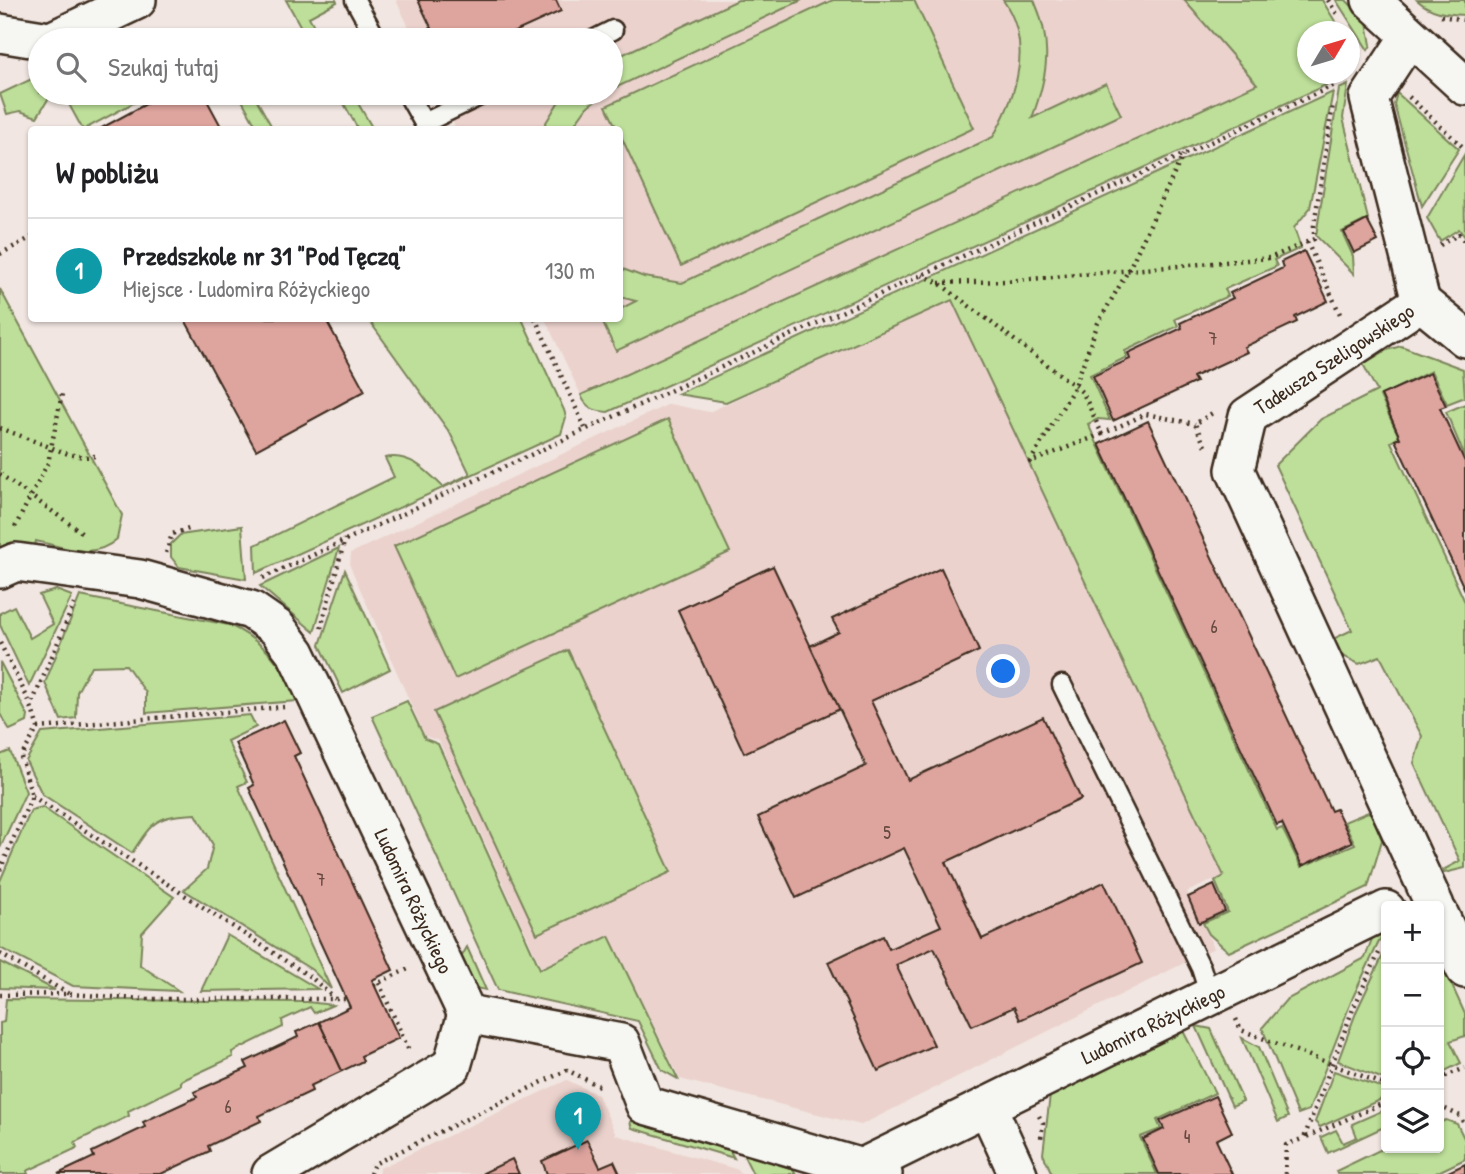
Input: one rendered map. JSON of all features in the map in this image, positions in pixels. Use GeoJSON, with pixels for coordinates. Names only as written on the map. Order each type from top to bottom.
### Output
{"type":"FeatureCollection","features":[{"type":"Feature","properties":{"kind":"street"},"geometry":{"type":"LineString","coordinates":[[78,28],[137,0]]}},
{"type":"Feature","properties":{"kind":"street"},"geometry":{"type":"LineString","coordinates":[[1371,0],[1409,37],[1461,76]]}},
{"type":"Feature","properties":{"kind":"street"},"geometry":{"type":"LineString","coordinates":[[0,33],[28,38]]}},
{"type":"Feature","properties":{"kind":"street","name":"Tadeusza Szeligowskiego"},"geometry":{"type":"LineString","coordinates":[[1409,37],[1368,98],[1421,302],[1248,416],[1235,470],[1433,901]]}},
{"type":"Feature","properties":{"kind":"street"},"geometry":{"type":"LineString","coordinates":[[1421,302],[1465,338]]}},
{"type":"Feature","properties":{"kind":"street","name":"Ludomira Różyckiego"},"geometry":{"type":"LineString","coordinates":[[6,553],[16,562],[140,579],[251,610],[277,628],[296,653],[467,1014]]}},
{"type":"Feature","properties":{"kind":"street","name":"Ludomira Różyckiego"},"geometry":{"type":"LineString","coordinates":[[872,1171],[987,1105],[1381,912]]}},
{"type":"Feature","properties":{"kind":"street","name":"Tadeusza Szeligowskiego"},"geometry":{"type":"LineString","coordinates":[[1444,924],[1465,969]]}},
{"type":"Feature","properties":{"kind":"street"},"geometry":{"type":"LineString","coordinates":[[271,1174],[452,1066],[467,1014],[621,1043],[645,1105],[872,1171]]}},
{"type":"Feature","properties":{"kind":"street"},"geometry":{"type":"LineString","coordinates":[[987,1105],[1018,1174]]}},
{"type":"Feature","properties":{"kind":"lane"},"geometry":{"type":"LineString","coordinates":[[355,0],[370,28]]}},
{"type":"Feature","properties":{"kind":"lane"},"geometry":{"type":"LineString","coordinates":[[414,105],[424,123],[461,105]]}},
{"type":"Feature","properties":{"kind":"lane"},"geometry":{"type":"LineString","coordinates":[[1062,685],[1201,968],[1216,993]]}},
{"type":"Feature","properties":{"kind":"path"},"geometry":{"type":"LineString","coordinates":[[261,579],[1336,84]]}},
{"type":"Feature","properties":{"kind":"path"},"geometry":{"type":"LineString","coordinates":[[939,283],[1007,281],[1270,258],[1314,239],[1336,84]]}},
{"type":"Feature","properties":{"kind":"path"},"geometry":{"type":"LineString","coordinates":[[1407,95],[1465,149]]}},
{"type":"Feature","properties":{"kind":"path"},"geometry":{"type":"LineString","coordinates":[[1183,155],[1128,271],[1098,323],[1075,386],[1030,462],[1146,414],[1195,424]]}},
{"type":"Feature","properties":{"kind":"path"},"geometry":{"type":"LineString","coordinates":[[0,254],[28,239]]}},
{"type":"Feature","properties":{"kind":"path"},"geometry":{"type":"LineString","coordinates":[[922,274],[939,283],[1083,393],[1102,434]]}},
{"type":"Feature","properties":{"kind":"path"},"geometry":{"type":"LineString","coordinates":[[537,322],[585,428]]}},
{"type":"Feature","properties":{"kind":"path"},"geometry":{"type":"LineString","coordinates":[[6,553],[30,496],[48,463],[62,394]]}},
{"type":"Feature","properties":{"kind":"path"},"geometry":{"type":"LineString","coordinates":[[0,428],[52,448],[84,457],[95,456]]}},
{"type":"Feature","properties":{"kind":"path"},"geometry":{"type":"LineString","coordinates":[[0,474],[85,535]]}},
{"type":"Feature","properties":{"kind":"path"},"geometry":{"type":"LineString","coordinates":[[319,632],[345,540]]}},
{"type":"Feature","properties":{"kind":"path"},"geometry":{"type":"LineString","coordinates":[[31,706],[78,593]]}},
{"type":"Feature","properties":{"kind":"path"},"geometry":{"type":"LineString","coordinates":[[0,643],[31,706],[38,728],[21,757],[32,796],[0,870]]}},
{"type":"Feature","properties":{"kind":"path"},"geometry":{"type":"LineString","coordinates":[[38,728],[290,706]]}},
{"type":"Feature","properties":{"kind":"path"},"geometry":{"type":"LineString","coordinates":[[32,796],[312,978],[335,999]]}},
{"type":"Feature","properties":{"kind":"path"},"geometry":{"type":"LineString","coordinates":[[1304,1138],[1331,1064],[1381,950]]}},
{"type":"Feature","properties":{"kind":"path"},"geometry":{"type":"LineString","coordinates":[[0,954],[70,995]]}},
{"type":"Feature","properties":{"kind":"path"},"geometry":{"type":"LineString","coordinates":[[411,968],[376,984],[414,1059]]}},
{"type":"Feature","properties":{"kind":"path"},"geometry":{"type":"LineString","coordinates":[[1216,993],[1241,1030],[1381,1083]]}},
{"type":"Feature","properties":{"kind":"path"},"geometry":{"type":"LineString","coordinates":[[0,995],[142,999],[346,999]]}},
{"type":"Feature","properties":{"kind":"path"},"geometry":{"type":"LineString","coordinates":[[1444,1077],[1465,1068]]}},
{"type":"Feature","properties":{"kind":"path"},"geometry":{"type":"LineString","coordinates":[[370,1174],[374,1164],[567,1070],[605,1089]]}},
{"type":"Feature","properties":{"kind":"path"},"geometry":{"type":"LineString","coordinates":[[1285,1174],[1286,1145],[1381,1104]]}},
{"type":"Feature","properties":{"kind":"path"},"geometry":{"type":"LineString","coordinates":[[1444,1108],[1460,1116],[1465,1126]]}},
{"type":"Feature","properties":{"kind":"shaded area"},"geometry":{"type":"Polygon","coordinates":[[[396,0],[1184,0],[1258,84],[581,395],[546,322],[623,322],[623,126],[455,126],[445,105],[623,105],[623,28],[409,28],[396,0]]]}},
{"type":"Feature","properties":{"kind":"shaded area"},"geometry":{"type":"Polygon","coordinates":[[[951,300],[1223,876],[1187,892],[1214,948],[861,1125],[680,1079],[609,935],[541,967],[439,741],[425,736],[350,566],[351,553],[669,404],[709,412],[951,300]]]}},
{"type":"Feature","properties":{"kind":"shaded area"},"geometry":{"type":"Polygon","coordinates":[[[567,1080],[598,1095],[616,1135],[739,1170],[741,1174],[378,1174],[380,1168],[567,1080]]]}},
{"type":"Feature","properties":{"kind":"green space"},"geometry":{"type":"Polygon","coordinates":[[[286,0],[336,0],[337,2],[309,17],[315,28],[301,28],[286,0]]]}},
{"type":"Feature","properties":{"kind":"green space"},"geometry":{"type":"Polygon","coordinates":[[[738,0],[802,0],[623,84],[623,54],[738,0]]]}},
{"type":"Feature","properties":{"kind":"green space"},"geometry":{"type":"Polygon","coordinates":[[[833,0],[914,0],[974,128],[681,266],[623,140],[623,126],[616,126],[606,106],[623,105],[623,98],[833,0]]]}},
{"type":"Feature","properties":{"kind":"green space"},"geometry":{"type":"Polygon","coordinates":[[[1003,0],[1034,0],[1044,31],[1045,73],[1032,118],[1106,83],[1121,115],[616,351],[602,322],[623,322],[623,308],[636,301],[623,298],[623,269],[644,277],[682,283],[993,137],[1009,104],[1019,69],[1018,34],[1003,0]]]}},
{"type":"Feature","properties":{"kind":"green space"},"geometry":{"type":"Polygon","coordinates":[[[1184,0],[1322,0],[1335,21],[1297,21],[1297,84],[1328,84],[608,412],[588,406],[581,395],[1257,84],[1184,0]]]}},
{"type":"Feature","properties":{"kind":"green space"},"geometry":{"type":"Polygon","coordinates":[[[1336,0],[1346,0],[1367,22],[1371,45],[1368,50],[1360,38],[1360,21],[1349,21],[1336,0]]]}},
{"type":"Feature","properties":{"kind":"green space"},"geometry":{"type":"Polygon","coordinates":[[[1417,0],[1465,0],[1465,15],[1433,10],[1417,0]]]}},
{"type":"Feature","properties":{"kind":"green space"},"geometry":{"type":"Polygon","coordinates":[[[28,81],[28,105],[44,105],[37,117],[20,111],[7,114],[0,94],[28,81]]]}},
{"type":"Feature","properties":{"kind":"green space"},"geometry":{"type":"Polygon","coordinates":[[[1348,85],[1343,118],[1368,219],[1342,232],[1353,256],[1354,274],[1316,236],[1339,89],[1348,85]]]}},
{"type":"Feature","properties":{"kind":"green space"},"geometry":{"type":"Polygon","coordinates":[[[1333,92],[1310,208],[1294,228],[1301,248],[1274,260],[1277,266],[1225,289],[1228,296],[1175,319],[1178,326],[1125,351],[1127,357],[1090,375],[1110,420],[1098,419],[1088,424],[1277,830],[1282,828],[1301,867],[1355,844],[1344,822],[1368,812],[1372,814],[1382,840],[1368,887],[1229,952],[1209,934],[1203,923],[1228,912],[1215,881],[1224,876],[952,300],[726,402],[677,394],[1333,92]]]}},
{"type":"Feature","properties":{"kind":"green space"},"geometry":{"type":"Polygon","coordinates":[[[1397,93],[1459,149],[1422,206],[1394,104],[1397,93]]]}},
{"type":"Feature","properties":{"kind":"green space"},"geometry":{"type":"Polygon","coordinates":[[[69,105],[130,105],[90,126],[81,126],[69,105]]]}},
{"type":"Feature","properties":{"kind":"green space"},"geometry":{"type":"Polygon","coordinates":[[[245,105],[260,105],[271,126],[256,126],[245,105]]]}},
{"type":"Feature","properties":{"kind":"green space"},"geometry":{"type":"Polygon","coordinates":[[[345,105],[359,105],[371,126],[356,126],[345,105]]]}},
{"type":"Feature","properties":{"kind":"green space"},"geometry":{"type":"Polygon","coordinates":[[[557,105],[589,105],[573,126],[544,126],[557,105]]]}},
{"type":"Feature","properties":{"kind":"green space"},"geometry":{"type":"Polygon","coordinates":[[[1464,155],[1465,237],[1459,229],[1440,241],[1427,218],[1464,155]]]}},
{"type":"Feature","properties":{"kind":"green space"},"geometry":{"type":"Polygon","coordinates":[[[0,289],[122,515],[117,539],[108,546],[78,551],[36,541],[34,550],[0,551],[0,289]]]}},
{"type":"Feature","properties":{"kind":"green space"},"geometry":{"type":"Polygon","coordinates":[[[370,322],[523,322],[564,410],[566,417],[561,434],[256,573],[255,545],[394,477],[385,458],[410,460],[443,487],[470,474],[450,433],[370,322]]]}},
{"type":"Feature","properties":{"kind":"green space"},"geometry":{"type":"Polygon","coordinates":[[[1401,346],[1463,369],[1465,397],[1447,404],[1431,371],[1380,396],[1399,437],[1391,442],[1465,602],[1465,868],[1444,873],[1443,870],[1460,861],[1414,763],[1422,736],[1380,656],[1359,664],[1337,653],[1331,640],[1352,630],[1275,465],[1321,419],[1377,391],[1363,364],[1387,350],[1401,346]]]}},
{"type":"Feature","properties":{"kind":"green space"},"geometry":{"type":"Polygon","coordinates":[[[1465,404],[1465,457],[1446,412],[1465,404]]]}},
{"type":"Feature","properties":{"kind":"green space"},"geometry":{"type":"Polygon","coordinates":[[[668,419],[730,552],[455,679],[394,546],[668,419]]]}},
{"type":"Feature","properties":{"kind":"green space"},"geometry":{"type":"Polygon","coordinates":[[[242,526],[246,579],[179,567],[171,557],[171,544],[180,535],[242,526]]]}},
{"type":"Feature","properties":{"kind":"green space"},"geometry":{"type":"Polygon","coordinates":[[[339,548],[314,632],[260,586],[339,548]]]}},
{"type":"Feature","properties":{"kind":"green space"},"geometry":{"type":"Polygon","coordinates":[[[345,570],[390,669],[343,693],[320,645],[345,570]]]}},
{"type":"Feature","properties":{"kind":"green space"},"geometry":{"type":"Polygon","coordinates":[[[56,590],[72,596],[29,686],[0,625],[0,613],[14,606],[30,638],[53,624],[39,595],[56,590]]]}},
{"type":"Feature","properties":{"kind":"green space"},"geometry":{"type":"Polygon","coordinates":[[[80,596],[229,625],[252,638],[272,656],[287,677],[297,701],[146,713],[146,693],[126,665],[91,666],[77,692],[76,718],[61,720],[45,683],[80,596]]]}},
{"type":"Feature","properties":{"kind":"green space"},"geometry":{"type":"Polygon","coordinates":[[[568,650],[671,872],[537,934],[434,712],[568,650]]]}},
{"type":"Feature","properties":{"kind":"green space"},"geometry":{"type":"Polygon","coordinates":[[[0,662],[28,716],[27,722],[10,730],[0,714],[0,662]]]}},
{"type":"Feature","properties":{"kind":"green space"},"geometry":{"type":"Polygon","coordinates":[[[407,701],[425,739],[438,744],[540,969],[609,936],[678,1079],[662,1070],[638,1021],[498,990],[372,716],[407,701]]]}},
{"type":"Feature","properties":{"kind":"green space"},"geometry":{"type":"Polygon","coordinates":[[[250,715],[256,727],[227,741],[247,782],[238,786],[331,989],[312,970],[184,890],[207,869],[213,845],[196,814],[172,816],[157,822],[145,833],[132,853],[42,794],[26,761],[42,733],[250,715]]]}},
{"type":"Feature","properties":{"kind":"green space"},"geometry":{"type":"Polygon","coordinates":[[[10,751],[26,792],[0,848],[0,755],[10,751]]]}},
{"type":"Feature","properties":{"kind":"green space"},"geometry":{"type":"Polygon","coordinates":[[[42,807],[174,897],[142,933],[140,965],[179,991],[73,986],[0,948],[0,881],[31,810],[42,807]]]}},
{"type":"Feature","properties":{"kind":"green space"},"geometry":{"type":"Polygon","coordinates":[[[1381,932],[1309,1110],[1298,1114],[1262,1028],[1286,1000],[1365,958],[1373,936],[1381,932]]]}},
{"type":"Feature","properties":{"kind":"green space"},"geometry":{"type":"Polygon","coordinates":[[[227,935],[318,989],[201,991],[227,935]]]}},
{"type":"Feature","properties":{"kind":"green space"},"geometry":{"type":"Polygon","coordinates":[[[467,947],[486,990],[460,985],[454,970],[467,947]]]}},
{"type":"Feature","properties":{"kind":"green space"},"geometry":{"type":"Polygon","coordinates":[[[1381,960],[1381,1078],[1338,1061],[1357,1010],[1381,960]]]}},
{"type":"Feature","properties":{"kind":"green space"},"geometry":{"type":"Polygon","coordinates":[[[0,962],[55,990],[0,988],[0,962]]]}},
{"type":"Feature","properties":{"kind":"green space"},"geometry":{"type":"Polygon","coordinates":[[[1444,968],[1465,1014],[1465,1036],[1450,1041],[1461,1063],[1444,1072],[1444,968]]]}},
{"type":"Feature","properties":{"kind":"green space"},"geometry":{"type":"Polygon","coordinates":[[[6,999],[307,1002],[333,1005],[314,1013],[310,1007],[282,1020],[283,1027],[232,1052],[233,1057],[181,1081],[181,1085],[128,1111],[129,1116],[75,1142],[77,1148],[27,1171],[28,1174],[0,1174],[0,1023],[4,1022],[6,999]]]}},
{"type":"Feature","properties":{"kind":"green space"},"geometry":{"type":"Polygon","coordinates":[[[1179,1023],[1215,1093],[1157,1120],[1161,1129],[1140,1137],[1157,1174],[1052,1174],[1043,1154],[1050,1095],[1179,1023]]]}},
{"type":"Feature","properties":{"kind":"green space"},"geometry":{"type":"Polygon","coordinates":[[[1196,1026],[1211,1029],[1243,1101],[1232,1106],[1196,1026]]]}},
{"type":"Feature","properties":{"kind":"green space"},"geometry":{"type":"Polygon","coordinates":[[[1242,1038],[1259,1047],[1288,1117],[1278,1122],[1242,1038]]]}},
{"type":"Feature","properties":{"kind":"green space"},"geometry":{"type":"Polygon","coordinates":[[[1334,1071],[1381,1087],[1381,1099],[1320,1127],[1315,1122],[1334,1071]]]}},
{"type":"Feature","properties":{"kind":"green space"},"geometry":{"type":"Polygon","coordinates":[[[1381,1111],[1381,1128],[1328,1153],[1321,1137],[1336,1130],[1343,1143],[1357,1137],[1352,1124],[1381,1111]]]}},
{"type":"Feature","properties":{"kind":"green space"},"geometry":{"type":"Polygon","coordinates":[[[638,1120],[729,1149],[734,1158],[632,1128],[630,1122],[638,1120]]]}},
{"type":"Feature","properties":{"kind":"green space"},"geometry":{"type":"Polygon","coordinates":[[[1444,1121],[1457,1124],[1465,1140],[1465,1159],[1434,1174],[1337,1174],[1336,1171],[1381,1149],[1381,1153],[1444,1153],[1444,1121]]]}},
{"type":"Feature","properties":{"kind":"green space"},"geometry":{"type":"Polygon","coordinates":[[[742,1152],[793,1169],[796,1174],[753,1174],[742,1152]]]}},
{"type":"Feature","properties":{"kind":"building"},"geometry":{"type":"Polygon","coordinates":[[[418,0],[556,0],[561,11],[523,28],[431,28],[418,0]]]}},
{"type":"Feature","properties":{"kind":"building"},"geometry":{"type":"Polygon","coordinates":[[[144,105],[209,105],[221,126],[105,126],[144,105]]]}},
{"type":"Feature","properties":{"kind":"building"},"geometry":{"type":"Polygon","coordinates":[[[1367,220],[1378,241],[1354,253],[1344,232],[1367,220]]]}},
{"type":"Feature","properties":{"kind":"building"},"geometry":{"type":"Polygon","coordinates":[[[1304,251],[1328,301],[1295,317],[1297,322],[1244,347],[1247,352],[1193,377],[1196,382],[1113,421],[1093,376],[1130,359],[1128,353],[1182,328],[1180,323],[1233,298],[1230,293],[1283,268],[1281,262],[1304,251]]]}},
{"type":"Feature","properties":{"kind":"building"},"geometry":{"type":"Polygon","coordinates":[[[186,322],[327,322],[365,391],[256,450],[186,322]]]}},
{"type":"Feature","properties":{"kind":"building"},"geometry":{"type":"Polygon","coordinates":[[[1430,373],[1446,406],[1440,408],[1465,462],[1465,590],[1395,440],[1400,438],[1381,395],[1430,373]]]}},
{"type":"Feature","properties":{"kind":"building"},"geometry":{"type":"Polygon","coordinates":[[[1148,421],[1331,811],[1336,809],[1352,842],[1302,866],[1282,823],[1277,825],[1099,444],[1148,421]]]}},
{"type":"Feature","properties":{"kind":"building"},"geometry":{"type":"Polygon","coordinates":[[[773,566],[840,709],[744,753],[678,610],[773,566]]]}},
{"type":"Feature","properties":{"kind":"building"},"geometry":{"type":"Polygon","coordinates":[[[941,568],[979,651],[871,701],[908,780],[1043,717],[1081,799],[946,862],[982,939],[1104,882],[1142,963],[1020,1020],[1014,1007],[972,1026],[934,948],[896,965],[934,1045],[878,1071],[828,962],[883,936],[889,949],[941,926],[904,848],[796,898],[758,817],[866,766],[810,646],[839,632],[832,619],[941,568]]]}},
{"type":"Feature","properties":{"kind":"building"},"geometry":{"type":"Polygon","coordinates":[[[284,720],[300,753],[294,756],[393,970],[372,980],[399,1038],[361,1056],[363,1061],[342,1071],[319,1022],[350,1007],[249,788],[254,785],[235,743],[284,720]]]}},
{"type":"Feature","properties":{"kind":"building"},"geometry":{"type":"Polygon","coordinates":[[[1214,885],[1225,911],[1199,923],[1188,897],[1214,885]]]}},
{"type":"Feature","properties":{"kind":"building"},"geometry":{"type":"Polygon","coordinates":[[[319,1022],[342,1071],[310,1086],[312,1091],[259,1116],[261,1121],[208,1146],[210,1151],[161,1174],[58,1174],[94,1157],[92,1152],[145,1127],[143,1122],[197,1097],[194,1092],[248,1068],[245,1062],[298,1037],[296,1032],[319,1022]]]}},
{"type":"Feature","properties":{"kind":"building"},"geometry":{"type":"Polygon","coordinates":[[[1215,1096],[1232,1132],[1216,1140],[1232,1174],[1159,1174],[1143,1139],[1164,1129],[1160,1121],[1215,1096]]]}},
{"type":"Feature","properties":{"kind":"building"},"geometry":{"type":"Polygon","coordinates":[[[587,1140],[600,1167],[614,1161],[620,1174],[547,1174],[542,1161],[587,1140]]]}},
{"type":"Feature","properties":{"kind":"building"},"geometry":{"type":"Polygon","coordinates":[[[512,1159],[519,1174],[483,1173],[512,1159]]]}},
{"type":"Feature","properties":{"kind":"building"},"geometry":{"type":"Polygon","coordinates":[[[1465,1164],[1465,1174],[1444,1174],[1465,1164]]]}},
{"type":"Feature","properties":{"kind":"place","name":"Przedszkole nr 31 \"Pod Tęczą\""},"geometry":{"type":"Point","coordinates":[578,1150]}}]}
